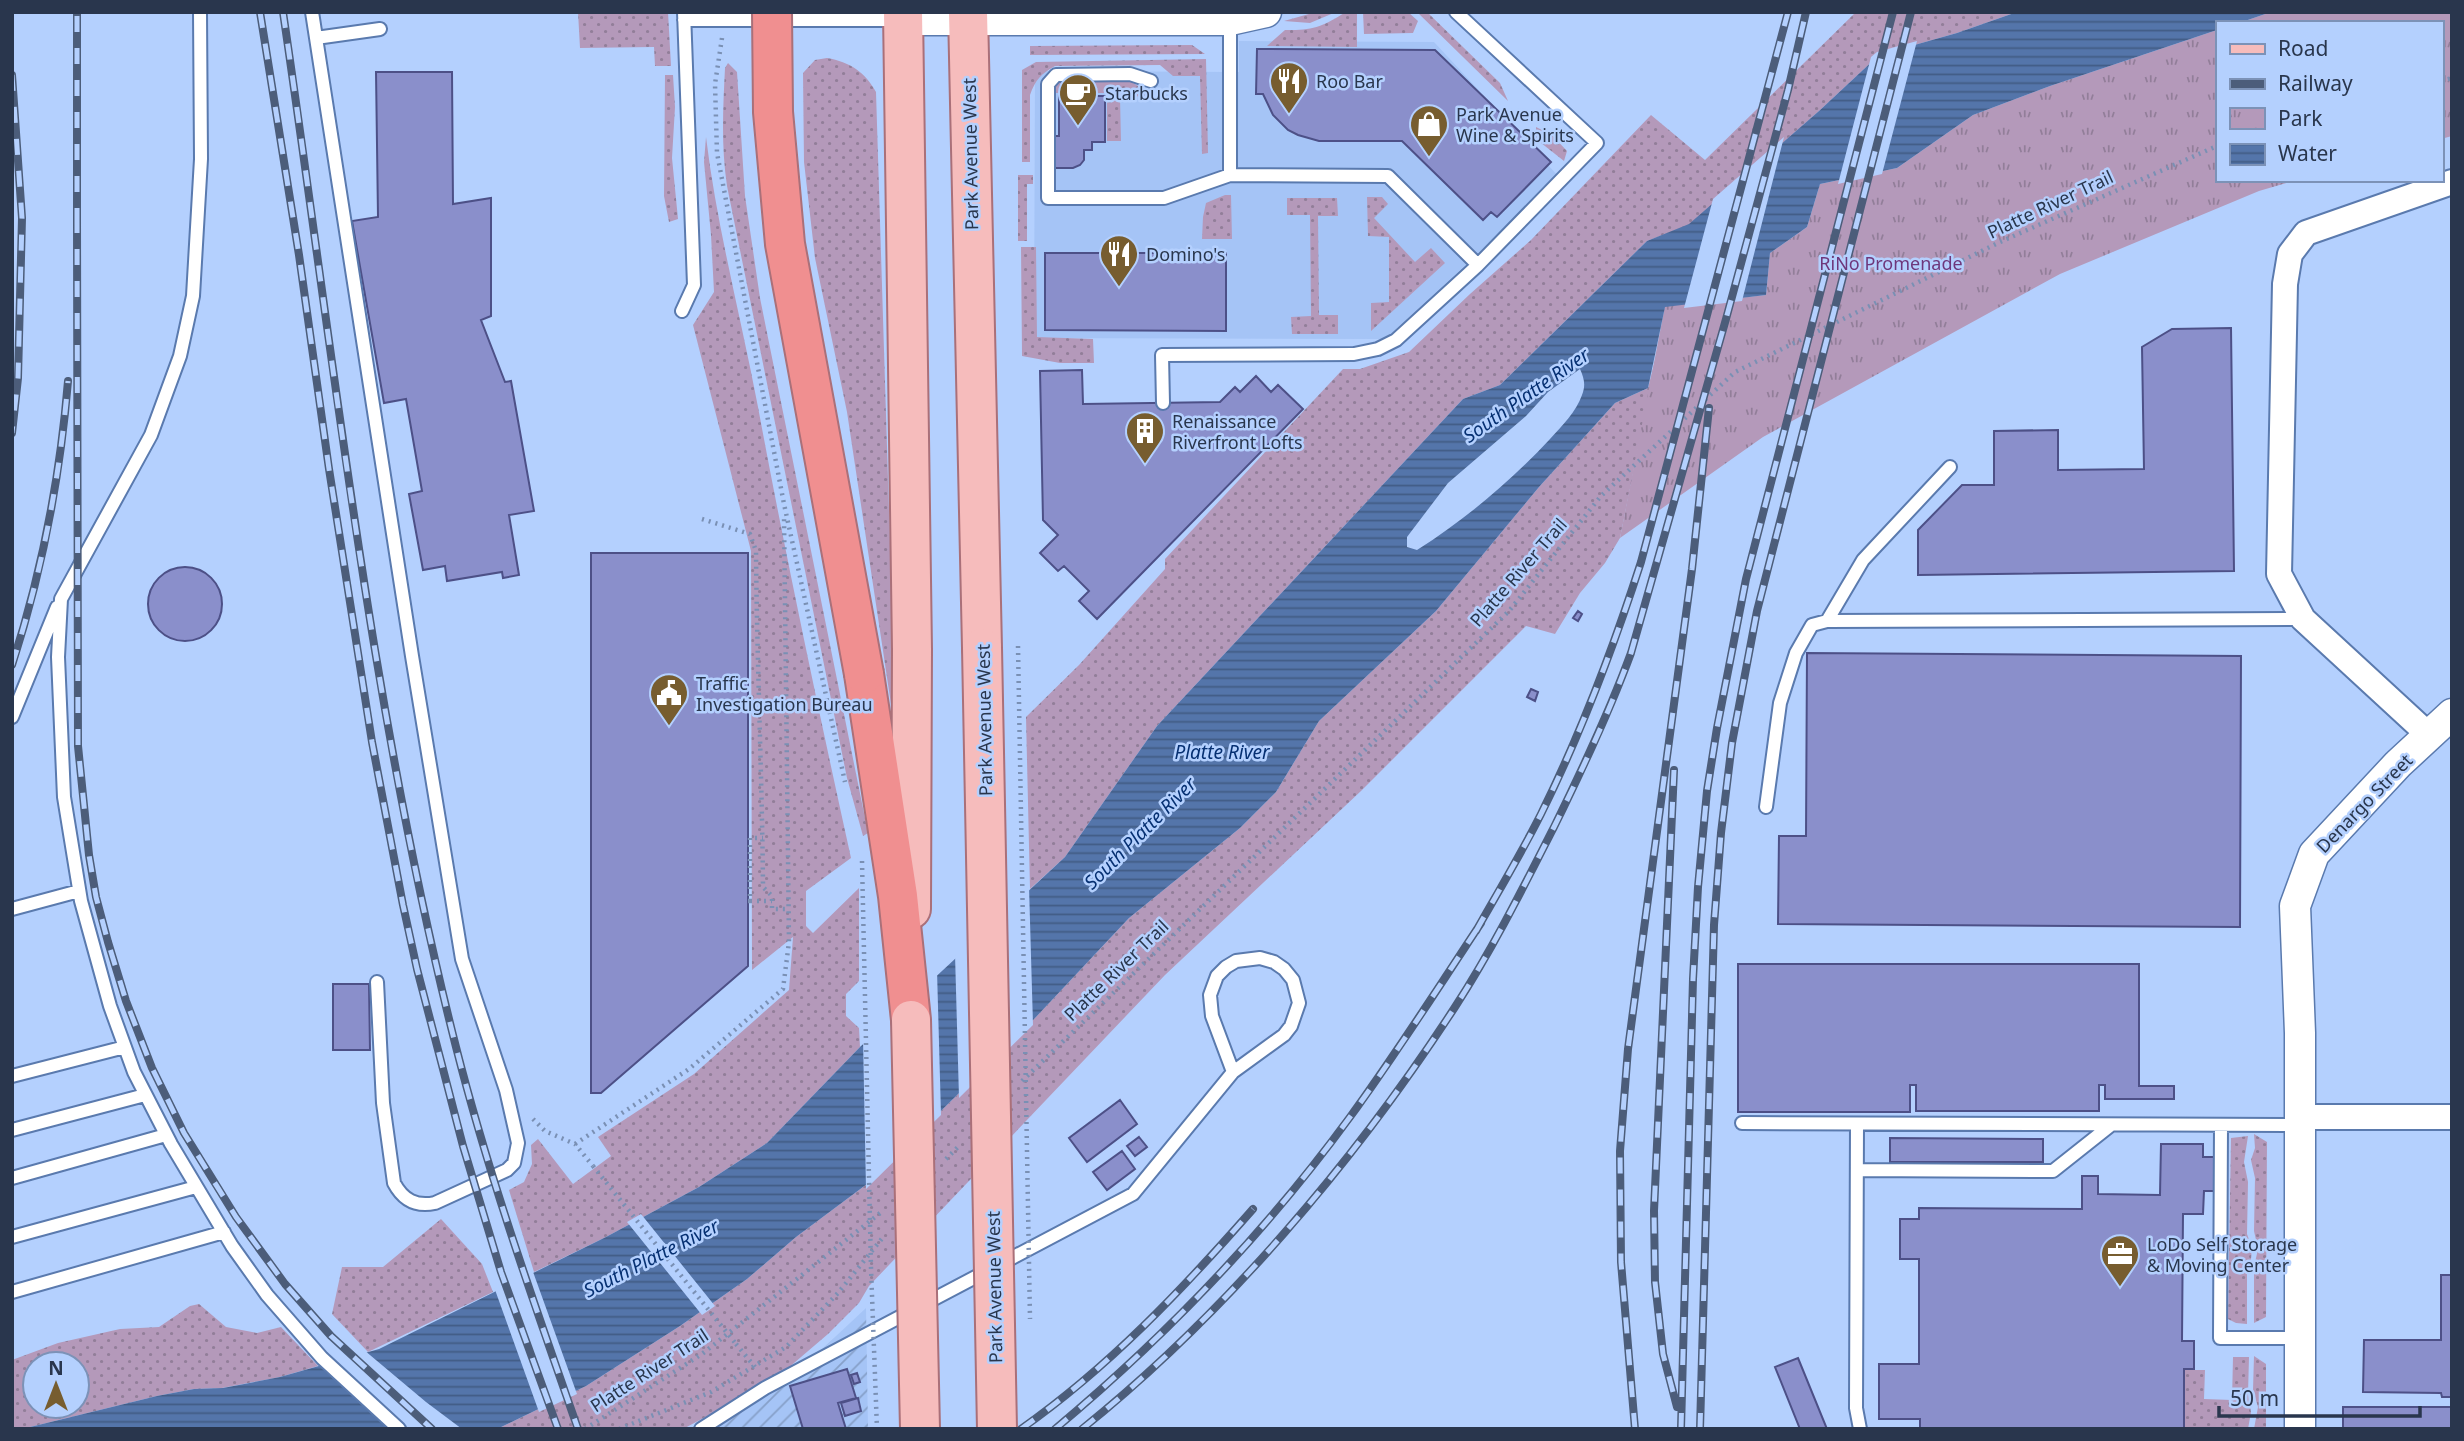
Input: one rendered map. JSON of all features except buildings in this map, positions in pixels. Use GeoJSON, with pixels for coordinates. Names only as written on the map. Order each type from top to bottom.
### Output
{"type":"FeatureCollection","features":[{"type":"Feature","properties":{"kind":"highway"},"geometry":{"type":"LineString","coordinates":[[772,12],[773,112],[785,244],[864,674],[871,851],[911,1020]]}},
{"type":"Feature","properties":{"kind":"main road"},"geometry":{"type":"LineString","coordinates":[[903,16],[912,650],[911,1020],[920,1429]]}},
{"type":"Feature","properties":{"kind":"main road","name":"Park Avenue West"},"geometry":{"type":"LineString","coordinates":[[968,16],[1000,647],[997,1429]]}},
{"type":"Feature","properties":{"kind":"street"},"geometry":{"type":"LineString","coordinates":[[903,16],[1223,17],[1266,12]]}},
{"type":"Feature","properties":{"kind":"street"},"geometry":{"type":"LineString","coordinates":[[2430,736],[2303,619],[2280,574],[2285,284],[2290,254],[2306,233],[2452,182]]}},
{"type":"Feature","properties":{"kind":"street","name":"Denargo Street"},"geometry":{"type":"LineString","coordinates":[[2300,1429],[2300,1033],[2295,906],[2314,854],[2398,764],[2452,713]]}},
{"type":"Feature","properties":{"kind":"street"},"geometry":{"type":"LineString","coordinates":[[2300,1121],[2452,1117]]}},
{"type":"Feature","properties":{"kind":"lane"},"geometry":{"type":"LineString","coordinates":[[12,717],[61,599],[151,435],[180,356],[192,296],[201,159],[200,12]]}},
{"type":"Feature","properties":{"kind":"lane"},"geometry":{"type":"LineString","coordinates":[[312,12],[462,959],[506,1090],[518,1143],[514,1163],[507,1170],[425,1205],[406,1199],[394,1183],[383,1103],[377,982]]}},
{"type":"Feature","properties":{"kind":"lane"},"geometry":{"type":"LineString","coordinates":[[1163,403],[1162,355],[1354,354],[1378,349],[1396,340],[1478,265],[1597,143],[1456,12]]}},
{"type":"Feature","properties":{"kind":"lane"},"geometry":{"type":"LineString","coordinates":[[682,311],[694,285],[684,16],[903,16]]}},
{"type":"Feature","properties":{"kind":"lane"},"geometry":{"type":"LineString","coordinates":[[1223,17],[1230,175]]}},
{"type":"Feature","properties":{"kind":"lane"},"geometry":{"type":"LineString","coordinates":[[316,38],[380,29]]}},
{"type":"Feature","properties":{"kind":"lane"},"geometry":{"type":"LineString","coordinates":[[1151,81],[1130,74],[1056,75],[1048,84],[1048,198],[1164,198],[1230,175],[1388,176],[1478,265]]}},
{"type":"Feature","properties":{"kind":"lane"},"geometry":{"type":"LineString","coordinates":[[1827,621],[1863,560],[1950,467]]}},
{"type":"Feature","properties":{"kind":"lane"},"geometry":{"type":"LineString","coordinates":[[61,599],[58,657],[62,776],[79,891],[92,945],[125,1047],[145,1095],[166,1135],[223,1232],[267,1295],[322,1358],[399,1429]]}},
{"type":"Feature","properties":{"kind":"lane"},"geometry":{"type":"LineString","coordinates":[[1766,807],[1780,703],[1796,653],[1812,625],[1827,621],[2303,619]]}},
{"type":"Feature","properties":{"kind":"lane"},"geometry":{"type":"LineString","coordinates":[[12,909],[79,891]]}},
{"type":"Feature","properties":{"kind":"lane"},"geometry":{"type":"LineString","coordinates":[[701,1429],[765,1388],[1133,1194],[1233,1072],[1284,1035],[1297,1015],[1299,1003],[1293,980],[1284,969],[1261,958],[1236,961],[1226,967],[1217,976],[1210,995],[1212,1016],[1233,1072]]}},
{"type":"Feature","properties":{"kind":"lane"},"geometry":{"type":"LineString","coordinates":[[12,1076],[125,1047]]}},
{"type":"Feature","properties":{"kind":"lane"},"geometry":{"type":"LineString","coordinates":[[12,1130],[145,1095]]}},
{"type":"Feature","properties":{"kind":"lane"},"geometry":{"type":"LineString","coordinates":[[1742,1123],[2221,1125],[2300,1121]]}},
{"type":"Feature","properties":{"kind":"lane"},"geometry":{"type":"LineString","coordinates":[[1857,1124],[1856,1408],[1860,1429]]}},
{"type":"Feature","properties":{"kind":"lane"},"geometry":{"type":"LineString","coordinates":[[1857,1170],[2053,1171],[2111,1125]]}},
{"type":"Feature","properties":{"kind":"lane"},"geometry":{"type":"LineString","coordinates":[[2221,1125],[2220,1338],[2300,1338]]}},
{"type":"Feature","properties":{"kind":"lane"},"geometry":{"type":"LineString","coordinates":[[12,1178],[166,1135]]}},
{"type":"Feature","properties":{"kind":"lane"},"geometry":{"type":"LineString","coordinates":[[12,1237],[196,1187]]}},
{"type":"Feature","properties":{"kind":"lane"},"geometry":{"type":"LineString","coordinates":[[12,1292],[223,1232]]}},
{"type":"Feature","properties":{"kind":"path"},"geometry":{"type":"LineString","coordinates":[[720,52],[715,84],[717,153],[784,504],[848,795]]}},
{"type":"Feature","properties":{"kind":"path","name":"Platte River Trail"},"geometry":{"type":"LineString","coordinates":[[1016,1088],[1509,611],[1601,496],[1735,372],[2000,242],[2216,146]]}},
{"type":"Feature","properties":{"kind":"path"},"geometry":{"type":"LineString","coordinates":[[506,1090],[545,1131],[575,1144],[689,1069],[783,989],[789,942],[784,504]]}},
{"type":"Feature","properties":{"kind":"path"},"geometry":{"type":"LineString","coordinates":[[702,519],[750,534],[755,551],[763,887],[772,896],[772,909],[789,909]]}},
{"type":"Feature","properties":{"kind":"path"},"geometry":{"type":"LineString","coordinates":[[1000,647],[1030,1331]]}},
{"type":"Feature","properties":{"kind":"path"},"geometry":{"type":"LineString","coordinates":[[763,838],[750,838],[749,901],[772,901]]}},
{"type":"Feature","properties":{"kind":"path"},"geometry":{"type":"LineString","coordinates":[[871,851],[871,1268],[877,1429]]}},
{"type":"Feature","properties":{"kind":"path","name":"Platte River Trail"},"geometry":{"type":"LineString","coordinates":[[575,1144],[755,1367]]}},
{"type":"Feature","properties":{"kind":"path"},"geometry":{"type":"LineString","coordinates":[[942,1163],[960,1144]]}},
{"type":"Feature","properties":{"kind":"path","name":"Platte River Trail"},"geometry":{"type":"LineString","coordinates":[[585,1429],[702,1354],[887,1207]]}},
{"type":"Feature","properties":{"kind":"path","name":"Platte River Trail"},"geometry":{"type":"LineString","coordinates":[[619,1429],[711,1392],[786,1347],[838,1293],[890,1228]]}},
{"type":"Feature","properties":{"kind":"shaded area"},"geometry":{"type":"Polygon","coordinates":[[[1239,41],[1434,42],[1560,178],[1385,339],[1034,338],[1035,71],[1239,72],[1239,41]]]}},
{"type":"Feature","properties":{"kind":"shaded area"},"geometry":{"type":"Polygon","coordinates":[[[866,1308],[868,1429],[690,1429],[760,1395],[802,1368],[866,1308]]]}},
{"type":"Feature","properties":{"kind":"green space"},"geometry":{"type":"Polygon","coordinates":[[[578,12],[668,12],[671,66],[655,66],[654,47],[580,48],[578,12]]]}},
{"type":"Feature","properties":{"kind":"green space"},"geometry":{"type":"Polygon","coordinates":[[[1316,12],[1336,12],[1310,23],[1284,21],[1316,12]]]}},
{"type":"Feature","properties":{"kind":"green space"},"geometry":{"type":"Polygon","coordinates":[[[1346,12],[1357,12],[1357,47],[1267,46],[1285,30],[1317,27],[1346,12]]]}},
{"type":"Feature","properties":{"kind":"green space"},"geometry":{"type":"Polygon","coordinates":[[[1363,12],[1408,12],[1418,21],[1413,33],[1364,34],[1363,12]]]}},
{"type":"Feature","properties":{"kind":"green space"},"geometry":{"type":"Polygon","coordinates":[[[1417,12],[1427,12],[1500,83],[1508,101],[1417,12]]]}},
{"type":"Feature","properties":{"kind":"green space"},"geometry":{"type":"Polygon","coordinates":[[[1856,12],[2017,12],[1957,33],[1879,55],[1689,225],[1647,241],[1500,385],[1463,399],[1157,726],[1065,857],[1030,889],[1026,717],[1079,665],[1165,569],[1165,559],[1343,369],[1360,369],[1409,352],[1531,240],[1651,115],[1705,160],[1856,12]]]}},
{"type":"Feature","properties":{"kind":"green space"},"geometry":{"type":"Polygon","coordinates":[[[2271,12],[2452,12],[2452,136],[2443,138],[2443,21],[2245,21],[2271,12]]]}},
{"type":"Feature","properties":{"kind":"green space","name":"RiNo Promenade"},"geometry":{"type":"Polygon","coordinates":[[[2216,30],[2216,182],[2289,182],[2259,191],[2060,274],[1763,437],[1620,538],[1665,306],[1766,295],[1770,253],[1807,227],[1820,184],[1897,168],[1973,115],[2216,30]]]}},
{"type":"Feature","properties":{"kind":"green space"},"geometry":{"type":"Polygon","coordinates":[[[1192,45],[1205,54],[1030,55],[1030,46],[1192,45]]]}},
{"type":"Feature","properties":{"kind":"green space"},"geometry":{"type":"Polygon","coordinates":[[[827,58],[856,69],[876,92],[896,737],[847,412],[815,258],[804,162],[803,73],[815,60],[827,58]]]}},
{"type":"Feature","properties":{"kind":"green space"},"geometry":{"type":"Polygon","coordinates":[[[1206,59],[1208,153],[1202,154],[1200,76],[1173,76],[1160,65],[1055,66],[1039,78],[1030,95],[1030,162],[1022,162],[1022,70],[1036,62],[1206,59]]]}},
{"type":"Feature","properties":{"kind":"green space"},"geometry":{"type":"Polygon","coordinates":[[[728,63],[737,72],[745,196],[760,298],[868,833],[863,836],[847,778],[727,186],[723,127],[725,68],[728,63]]]}},
{"type":"Feature","properties":{"kind":"green space"},"geometry":{"type":"Polygon","coordinates":[[[665,75],[673,75],[675,107],[672,158],[678,219],[669,222],[664,196],[665,75]]]}},
{"type":"Feature","properties":{"kind":"green space"},"geometry":{"type":"Polygon","coordinates":[[[1061,81],[1130,81],[1146,91],[1146,96],[1120,97],[1121,141],[1107,141],[1107,93],[1054,93],[1054,87],[1061,81]]]}},
{"type":"Feature","properties":{"kind":"green space"},"geometry":{"type":"Polygon","coordinates":[[[1536,127],[1552,135],[1567,151],[1564,161],[1536,139],[1536,127]]]}},
{"type":"Feature","properties":{"kind":"green space"},"geometry":{"type":"Polygon","coordinates":[[[706,137],[723,239],[851,858],[806,891],[806,926],[813,933],[859,888],[859,981],[846,994],[846,1016],[859,1028],[860,1047],[767,1143],[699,1187],[534,1272],[509,1190],[524,1182],[532,1164],[531,1145],[538,1139],[573,1184],[611,1156],[598,1137],[694,1074],[789,990],[793,937],[752,970],[751,551],[693,325],[714,292],[704,162],[706,137]]]}},
{"type":"Feature","properties":{"kind":"green space"},"geometry":{"type":"Polygon","coordinates":[[[1018,175],[1033,175],[1033,184],[1027,184],[1027,241],[1018,241],[1018,175]]]}},
{"type":"Feature","properties":{"kind":"green space"},"geometry":{"type":"Polygon","coordinates":[[[1231,195],[1232,239],[1202,239],[1206,203],[1231,195]]]}},
{"type":"Feature","properties":{"kind":"green space"},"geometry":{"type":"Polygon","coordinates":[[[1367,197],[1382,197],[1388,204],[1374,218],[1415,262],[1431,248],[1445,263],[1371,331],[1371,303],[1389,302],[1389,237],[1368,236],[1367,197]]]}},
{"type":"Feature","properties":{"kind":"green space"},"geometry":{"type":"Polygon","coordinates":[[[1287,198],[1337,198],[1338,216],[1318,216],[1319,315],[1338,315],[1338,334],[1292,334],[1291,317],[1311,316],[1310,215],[1287,215],[1287,198]]]}},
{"type":"Feature","properties":{"kind":"green space"},"geometry":{"type":"Polygon","coordinates":[[[1021,247],[1036,247],[1037,337],[1093,339],[1094,363],[1060,363],[1022,356],[1021,247]]]}},
{"type":"Feature","properties":{"kind":"green space"},"geometry":{"type":"Polygon","coordinates":[[[1658,349],[1620,538],[1605,563],[1580,593],[1555,634],[1526,626],[1361,791],[1165,975],[869,1286],[859,1303],[828,1334],[787,1369],[752,1392],[683,1429],[497,1429],[586,1386],[680,1326],[747,1279],[796,1237],[867,1184],[1036,1017],[1129,918],[1240,828],[1276,792],[1319,721],[1436,611],[1539,487],[1615,403],[1648,388],[1658,349]]]}},
{"type":"Feature","properties":{"kind":"green space"},"geometry":{"type":"Polygon","coordinates":[[[2254,1134],[2267,1142],[2266,1317],[2254,1323],[2254,1267],[2258,1249],[2254,1231],[2255,1178],[2251,1160],[2255,1148],[2254,1134]]]}},
{"type":"Feature","properties":{"kind":"green space"},"geometry":{"type":"Polygon","coordinates":[[[2248,1136],[2244,1162],[2248,1182],[2247,1234],[2252,1248],[2247,1268],[2247,1324],[2228,1319],[2231,1138],[2248,1136]]]}},
{"type":"Feature","properties":{"kind":"green space"},"geometry":{"type":"Polygon","coordinates":[[[441,1219],[482,1264],[493,1292],[368,1352],[332,1314],[342,1267],[383,1267],[441,1219]]]}},
{"type":"Feature","properties":{"kind":"green space"},"geometry":{"type":"Polygon","coordinates":[[[199,1304],[226,1327],[257,1333],[281,1327],[318,1366],[280,1377],[222,1388],[194,1389],[91,1412],[91,1350],[39,1350],[120,1329],[159,1327],[190,1306],[199,1304]]]}},
{"type":"Feature","properties":{"kind":"green space"},"geometry":{"type":"Polygon","coordinates":[[[2254,1356],[2266,1364],[2266,1429],[2254,1429],[2258,1407],[2253,1390],[2254,1356]]]}},
{"type":"Feature","properties":{"kind":"green space"},"geometry":{"type":"Polygon","coordinates":[[[21,1357],[21,1420],[59,1420],[12,1429],[12,1360],[21,1357]]]}},
{"type":"Feature","properties":{"kind":"green space"},"geometry":{"type":"Polygon","coordinates":[[[2233,1357],[2249,1357],[2248,1394],[2251,1412],[2248,1429],[2185,1429],[2185,1370],[2205,1370],[2204,1399],[2232,1400],[2233,1357]]]}},
{"type":"Feature","properties":{"kind":"water","name":"Platte River"},"geometry":{"type":"Polygon","coordinates":[[[2017,12],[2271,12],[2245,21],[2216,21],[2216,30],[1973,115],[1897,168],[1820,184],[1807,227],[1770,253],[1766,295],[1665,307],[1648,388],[1615,403],[1539,487],[1436,611],[1319,721],[1276,792],[1240,828],[1129,918],[1036,1017],[867,1184],[796,1237],[747,1279],[586,1386],[497,1429],[22,1429],[59,1420],[91,1420],[91,1412],[194,1389],[223,1388],[280,1377],[379,1349],[606,1237],[699,1187],[767,1143],[860,1047],[1065,857],[1157,726],[1463,399],[1500,385],[1647,241],[1689,224],[1879,55],[1957,33],[2017,12]],[[1580,369],[1548,392],[1526,416],[1448,483],[1407,537],[1407,547],[1417,550],[1504,484],[1564,424],[1576,407],[1584,388],[1580,369]]]}},
{"type":"Feature","properties":{"kind":"pier"},"geometry":{"type":"Polygon","coordinates":[[[1917,41],[1882,174],[1838,184],[1871,57],[1877,52],[1917,41]]]}},
{"type":"Feature","properties":{"kind":"pier"},"geometry":{"type":"Polygon","coordinates":[[[1784,137],[1742,301],[1684,308],[1713,199],[1784,137]]]}},
{"type":"Feature","properties":{"kind":"pier"},"geometry":{"type":"Polygon","coordinates":[[[1029,886],[1033,1025],[959,1098],[955,954],[1029,886]]]}},
{"type":"Feature","properties":{"kind":"pier"},"geometry":{"type":"Polygon","coordinates":[[[937,970],[941,1115],[866,1189],[863,1039],[937,970]]]}},
{"type":"Feature","properties":{"kind":"pier"},"geometry":{"type":"Polygon","coordinates":[[[641,1214],[715,1306],[702,1315],[627,1222],[641,1214]]]}},
{"type":"Feature","properties":{"kind":"pier"},"geometry":{"type":"Polygon","coordinates":[[[532,1269],[577,1394],[539,1412],[494,1287],[532,1269]]]}},
{"type":"Feature","properties":{"kind":"pier"},"geometry":{"type":"Polygon","coordinates":[[[364,1350],[462,1429],[391,1429],[319,1362],[364,1350]]]}},
{"type":"Feature","properties":{"kind":"railway"},"geometry":{"type":"LineString","coordinates":[[77,12],[77,224]]}},
{"type":"Feature","properties":{"kind":"railway"},"geometry":{"type":"LineString","coordinates":[[260,12],[372,742],[403,905],[463,1146],[501,1272],[558,1429]]}},
{"type":"Feature","properties":{"kind":"railway"},"geometry":{"type":"LineString","coordinates":[[283,12],[356,532],[400,791],[426,919],[456,1047],[483,1144],[578,1429]]}},
{"type":"Feature","properties":{"kind":"railway"},"geometry":{"type":"LineString","coordinates":[[1476,931],[1526,844],[1570,753],[1608,659],[1641,562],[1788,12]]}},
{"type":"Feature","properties":{"kind":"railway"},"geometry":{"type":"LineString","coordinates":[[1082,1429],[1187,1336],[1285,1233],[1331,1178],[1375,1122],[1455,1007],[1531,873],[1595,741],[1631,653],[1726,319],[1788,90],[1806,12]]}},
{"type":"Feature","properties":{"kind":"railway"},"geometry":{"type":"LineString","coordinates":[[1681,1429],[1693,979],[1707,791],[1746,579],[1893,12]]}},
{"type":"Feature","properties":{"kind":"railway"},"geometry":{"type":"LineString","coordinates":[[1700,1429],[1714,925],[1732,743],[1757,611],[1911,12]]}},
{"type":"Feature","properties":{"kind":"railway"},"geometry":{"type":"LineString","coordinates":[[12,75],[22,218],[18,378],[12,433]]}},
{"type":"Feature","properties":{"kind":"railway"},"geometry":{"type":"LineString","coordinates":[[77,217],[78,746],[89,855],[96,897],[108,942],[126,1001],[152,1068],[184,1133],[236,1217],[285,1284],[331,1336],[432,1429]]}},
{"type":"Feature","properties":{"kind":"railway"},"geometry":{"type":"LineString","coordinates":[[12,665],[41,560],[60,453],[68,381]]}},
{"type":"Feature","properties":{"kind":"railway"},"geometry":{"type":"LineString","coordinates":[[1635,1429],[1621,1262],[1620,1151],[1628,1049],[1692,569],[1709,408]]}},
{"type":"Feature","properties":{"kind":"railway"},"geometry":{"type":"LineString","coordinates":[[1674,770],[1654,1211],[1655,1282],[1663,1354],[1677,1407]]}},
{"type":"Feature","properties":{"kind":"railway"},"geometry":{"type":"LineString","coordinates":[[1055,1429],[1136,1358],[1212,1282],[1284,1202],[1367,1093],[1481,923]]}},
{"type":"Feature","properties":{"kind":"railway"},"geometry":{"type":"LineString","coordinates":[[1021,1429],[1114,1354],[1199,1269],[1253,1209]]}},
{"type":"Feature","properties":{"kind":"place","name":"Roo Bar"},"geometry":{"type":"Point","coordinates":[1289,115]}},
{"type":"Feature","properties":{"kind":"place","name":"Starbucks"},"geometry":{"type":"Point","coordinates":[1078,127]}},
{"type":"Feature","properties":{"kind":"place","name":"Park Avenue Wine & Spirits"},"geometry":{"type":"Point","coordinates":[1429,158]}},
{"type":"Feature","properties":{"kind":"place","name":"Domino's"},"geometry":{"type":"Point","coordinates":[1119,288]}},
{"type":"Feature","properties":{"kind":"place","name":"Renaissance Riverfront Lofts"},"geometry":{"type":"Point","coordinates":[1145,465]}},
{"type":"Feature","properties":{"kind":"place","name":"Traffic Investigation Bureau"},"geometry":{"type":"Point","coordinates":[669,727]}},
{"type":"Feature","properties":{"kind":"place","name":"LoDo Self Storage & Moving Center"},"geometry":{"type":"Point","coordinates":[2120,1288]}},
{"type":"Feature","properties":{"kind":"water label","name":"South Platte River"},"geometry":{"type":"Point","coordinates":[1526,395]}},
{"type":"Feature","properties":{"kind":"water label","name":"South Platte River"},"geometry":{"type":"Point","coordinates":[1140,833]}},
{"type":"Feature","properties":{"kind":"water label","name":"South Platte River"},"geometry":{"type":"Point","coordinates":[651,1258]}}]}
